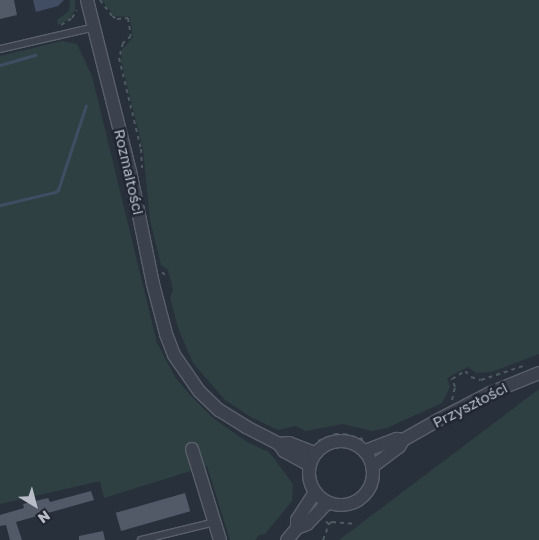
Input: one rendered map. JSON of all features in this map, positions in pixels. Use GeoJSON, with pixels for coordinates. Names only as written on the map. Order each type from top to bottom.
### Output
{"type":"FeatureCollection","features":[{"type":"Feature","properties":{"kind":"street","name":"Rozmaitości"},"geometry":{"type":"LineString","coordinates":[[82,4],[95,27],[130,171],[153,284],[169,345],[180,366],[207,400],[246,427],[279,444]]}},
{"type":"Feature","properties":{"kind":"street","name":"Przyszłości"},"geometry":{"type":"LineString","coordinates":[[372,468],[395,450],[403,440],[535,368]]}},
{"type":"Feature","properties":{"kind":"street","name":"Przyszłości"},"geometry":{"type":"LineString","coordinates":[[366,446],[397,439],[403,440]]}},
{"type":"Feature","properties":{"kind":"street"},"geometry":{"type":"LineString","coordinates":[[309,466],[284,451],[279,444],[290,442],[316,447],[342,440],[366,446],[372,468],[370,485],[361,498],[344,505],[328,502],[315,492],[309,480],[309,466],[316,447]]}},
{"type":"Feature","properties":{"kind":"street"},"geometry":{"type":"LineString","coordinates":[[192,449],[220,540]]}},
{"type":"Feature","properties":{"kind":"street"},"geometry":{"type":"LineString","coordinates":[[297,528],[297,520],[315,492]]}},
{"type":"Feature","properties":{"kind":"street"},"geometry":{"type":"LineString","coordinates":[[287,540],[297,528],[307,524],[328,502]]}},
{"type":"Feature","properties":{"kind":"lane"},"geometry":{"type":"LineString","coordinates":[[0,50],[95,27]]}},
{"type":"Feature","properties":{"kind":"lane"},"geometry":{"type":"LineString","coordinates":[[141,540],[215,522]]}},
{"type":"Feature","properties":{"kind":"path"},"geometry":{"type":"LineString","coordinates":[[100,0],[112,16],[117,19],[128,18],[131,34]]}},
{"type":"Feature","properties":{"kind":"path"},"geometry":{"type":"LineString","coordinates":[[58,26],[72,18],[82,4]]}},
{"type":"Feature","properties":{"kind":"path"},"geometry":{"type":"LineString","coordinates":[[451,401],[454,387],[452,379],[465,371],[476,379],[485,379],[535,368]]}},
{"type":"Feature","properties":{"kind":"path"},"geometry":{"type":"LineString","coordinates":[[316,447],[335,434],[344,434],[366,446]]}},
{"type":"Feature","properties":{"kind":"path"},"geometry":{"type":"LineString","coordinates":[[324,520],[329,524]]}},
{"type":"Feature","properties":{"kind":"path"},"geometry":{"type":"LineString","coordinates":[[329,524],[332,522],[353,524]]}},
{"type":"Feature","properties":{"kind":"path"},"geometry":{"type":"LineString","coordinates":[[323,540],[329,524]]}},
{"type":"Feature","properties":{"kind":"shaded area"},"geometry":{"type":"Polygon","coordinates":[[[70,0],[75,0],[75,10],[68,20],[58,25],[57,20],[69,11],[70,0]]]}},
{"type":"Feature","properties":{"kind":"shaded area"},"geometry":{"type":"Polygon","coordinates":[[[102,0],[539,0],[539,354],[491,372],[476,373],[468,367],[447,378],[450,387],[442,403],[387,428],[372,431],[343,424],[306,431],[296,426],[278,430],[251,417],[225,400],[193,363],[178,328],[170,298],[173,290],[168,270],[161,265],[150,220],[143,149],[121,61],[122,50],[133,37],[130,17],[114,16],[102,0]]]}},
{"type":"Feature","properties":{"kind":"shaded area"},"geometry":{"type":"Polygon","coordinates":[[[62,41],[77,44],[92,76],[157,343],[175,377],[190,395],[213,418],[247,442],[269,452],[293,484],[292,501],[265,534],[259,535],[255,540],[230,540],[207,466],[104,498],[100,481],[0,504],[0,56],[62,41]]]}},
{"type":"Feature","properties":{"kind":"shaded area"},"geometry":{"type":"Polygon","coordinates":[[[539,389],[539,540],[339,540],[539,389]]]}},
{"type":"Feature","properties":{"kind":"water"},"geometry":{"type":"Polygon","coordinates":[[[33,0],[64,0],[58,6],[36,12],[33,0]]]}},
{"type":"Feature","properties":{"kind":"building"},"geometry":{"type":"Polygon","coordinates":[[[0,0],[14,0],[17,15],[0,19],[0,0]]]}},
{"type":"Feature","properties":{"kind":"building"},"geometry":{"type":"Polygon","coordinates":[[[91,491],[94,500],[16,522],[22,540],[10,540],[6,525],[0,526],[0,515],[24,508],[23,504],[48,498],[50,502],[91,491]]]}},
{"type":"Feature","properties":{"kind":"building"},"geometry":{"type":"Polygon","coordinates":[[[185,493],[190,511],[121,531],[116,513],[185,493]]]}},
{"type":"Feature","properties":{"kind":"building"},"geometry":{"type":"Polygon","coordinates":[[[103,531],[105,540],[79,540],[79,536],[103,531]]]}},
{"type":"Feature","properties":{"kind":"waterway"},"geometry":{"type":"LineString","coordinates":[[0,65],[36,55]]}},
{"type":"Feature","properties":{"kind":"waterway"},"geometry":{"type":"LineString","coordinates":[[0,205],[58,190],[86,105]]}}]}
